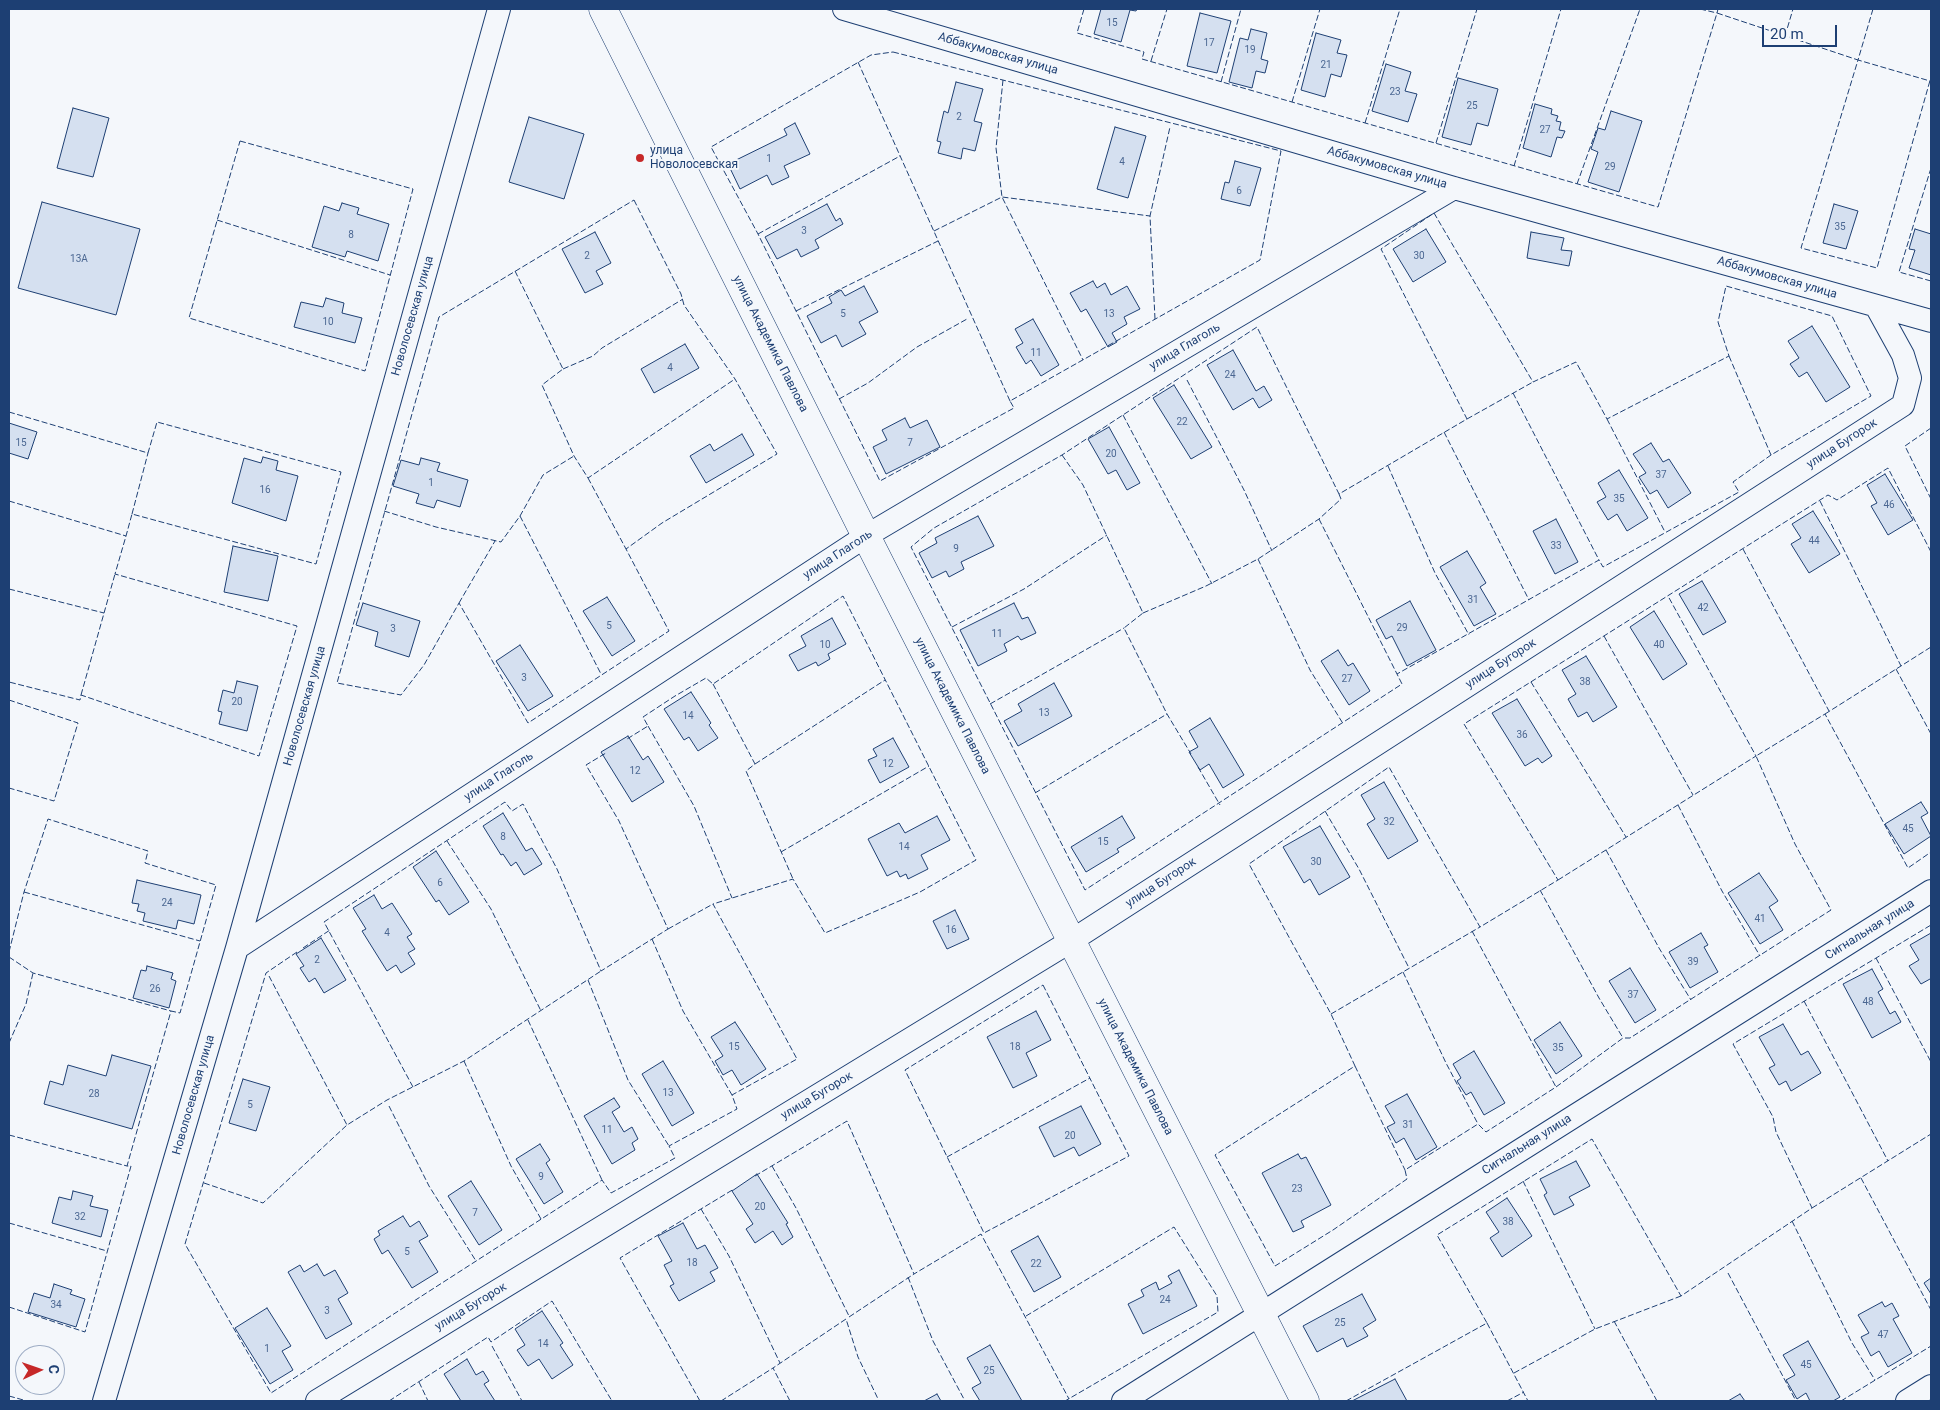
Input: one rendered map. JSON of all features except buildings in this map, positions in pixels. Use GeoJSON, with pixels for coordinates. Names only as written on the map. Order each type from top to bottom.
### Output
{"type":"FeatureCollection","features":[{"type":"Feature","properties":{"kind":"street","name":"Новолосевская улица"},"geometry":{"type":"LineString","coordinates":[[104,1401],[237,948],[499,9]]}},
{"type":"Feature","properties":{"kind":"street","name":"улица Академика Павлова"},"geometry":{"type":"LineString","coordinates":[[603,9],[866,536],[1305,1401]]}},
{"type":"Feature","properties":{"kind":"street","name":"Аббакумовская улица"},"geometry":{"type":"LineString","coordinates":[[844,9],[1454,188],[1931,320]]}},
{"type":"Feature","properties":{"kind":"street","name":"улица Глаголь"},"geometry":{"type":"LineString","coordinates":[[237,948],[866,536],[1454,188]]}},
{"type":"Feature","properties":{"kind":"street","name":"улица Бугорок"},"geometry":{"type":"LineString","coordinates":[[316,1401],[1072,941],[1903,405],[1910,378],[1904,355],[1876,306]]}},
{"type":"Feature","properties":{"kind":"street","name":"Сигнальная улица"},"geometry":{"type":"LineString","coordinates":[[1123,1401],[1931,891]]}},
{"type":"Feature","properties":{"kind":"street"},"geometry":{"type":"LineString","coordinates":[[1908,1401],[1931,1386]]}},
{"type":"Feature","properties":{"kind":"fence"},"geometry":{"type":"LineString","coordinates":[[1084,9],[1077,33],[1144,52],[1142,59],[1658,207],[1717,13],[1858,60],[1801,248],[1877,268],[1931,77]]}},
{"type":"Feature","properties":{"kind":"fence"},"geometry":{"type":"LineString","coordinates":[[1151,61],[1167,9]]}},
{"type":"Feature","properties":{"kind":"fence"},"geometry":{"type":"LineString","coordinates":[[1221,82],[1241,9]]}},
{"type":"Feature","properties":{"kind":"fence"},"geometry":{"type":"LineString","coordinates":[[1292,102],[1320,9]]}},
{"type":"Feature","properties":{"kind":"fence"},"geometry":{"type":"LineString","coordinates":[[1365,123],[1400,9]]}},
{"type":"Feature","properties":{"kind":"fence"},"geometry":{"type":"LineString","coordinates":[[1436,143],[1477,9]]}},
{"type":"Feature","properties":{"kind":"fence"},"geometry":{"type":"LineString","coordinates":[[1514,166],[1561,9]]}},
{"type":"Feature","properties":{"kind":"fence"},"geometry":{"type":"LineString","coordinates":[[1577,184],[1640,9]]}},
{"type":"Feature","properties":{"kind":"fence"},"geometry":{"type":"LineString","coordinates":[[1700,9],[1717,13],[1718,9]]}},
{"type":"Feature","properties":{"kind":"fence"},"geometry":{"type":"LineString","coordinates":[[1785,36],[1793,9]]}},
{"type":"Feature","properties":{"kind":"fence"},"geometry":{"type":"LineString","coordinates":[[1873,9],[1858,60],[1930,81]]}},
{"type":"Feature","properties":{"kind":"fence"},"geometry":{"type":"LineString","coordinates":[[893,52],[1281,151],[1260,260],[1010,401],[1014,408],[880,481],[758,234],[711,147],[871,55],[893,52]]}},
{"type":"Feature","properties":{"kind":"fence"},"geometry":{"type":"LineString","coordinates":[[858,62],[1010,401]]}},
{"type":"Feature","properties":{"kind":"fence"},"geometry":{"type":"LineString","coordinates":[[1003,80],[996,148],[1002,197],[1083,360]]}},
{"type":"Feature","properties":{"kind":"fence"},"geometry":{"type":"LineString","coordinates":[[1155,319],[1150,216],[1170,127]]}},
{"type":"Feature","properties":{"kind":"fence"},"geometry":{"type":"LineString","coordinates":[[240,141],[413,189],[365,371],[189,318],[240,141]]}},
{"type":"Feature","properties":{"kind":"fence"},"geometry":{"type":"LineString","coordinates":[[758,234],[900,156]]}},
{"type":"Feature","properties":{"kind":"fence"},"geometry":{"type":"LineString","coordinates":[[1931,168],[1899,272],[1931,281]]}},
{"type":"Feature","properties":{"kind":"fence"},"geometry":{"type":"LineString","coordinates":[[934,231],[1002,197],[1150,216]]}},
{"type":"Feature","properties":{"kind":"fence"},"geometry":{"type":"LineString","coordinates":[[634,200],[681,294],[684,305],[735,379],[777,454],[662,523],[626,549],[669,631],[528,723],[459,603],[424,665],[401,695],[337,683],[439,317],[634,200]]}},
{"type":"Feature","properties":{"kind":"fence"},"geometry":{"type":"LineString","coordinates":[[1434,213],[1533,382],[1576,362],[1607,419],[1729,356],[1718,322],[1726,286],[1832,316],[1871,396],[1771,455],[1733,482],[1739,492],[1603,567],[1599,560],[1397,674],[1402,684],[1085,890],[911,547],[934,528],[1062,455],[1257,327],[1339,494],[1467,419],[1381,249],[1434,213]]}},
{"type":"Feature","properties":{"kind":"fence"},"geometry":{"type":"LineString","coordinates":[[217,220],[390,275]]}},
{"type":"Feature","properties":{"kind":"fence"},"geometry":{"type":"LineString","coordinates":[[796,311],[938,241]]}},
{"type":"Feature","properties":{"kind":"fence"},"geometry":{"type":"LineString","coordinates":[[515,271],[563,369],[542,385],[574,456],[588,478],[735,379]]}},
{"type":"Feature","properties":{"kind":"fence"},"geometry":{"type":"LineString","coordinates":[[563,369],[593,356],[602,348],[683,299]]}},
{"type":"Feature","properties":{"kind":"fence"},"geometry":{"type":"LineString","coordinates":[[839,399],[868,383],[917,347],[967,319]]}},
{"type":"Feature","properties":{"kind":"fence"},"geometry":{"type":"LineString","coordinates":[[1729,356],[1771,455]]}},
{"type":"Feature","properties":{"kind":"fence"},"geometry":{"type":"LineString","coordinates":[[1187,380],[1244,490],[1272,551]]}},
{"type":"Feature","properties":{"kind":"fence"},"geometry":{"type":"LineString","coordinates":[[1467,419],[1533,382]]}},
{"type":"Feature","properties":{"kind":"fence"},"geometry":{"type":"LineString","coordinates":[[1513,393],[1599,560]]}},
{"type":"Feature","properties":{"kind":"fence"},"geometry":{"type":"LineString","coordinates":[[9,412],[148,453],[157,422],[341,472],[316,564],[132,514],[115,574],[297,626],[259,756],[81,695],[80,700],[9,682]]}},
{"type":"Feature","properties":{"kind":"fence"},"geometry":{"type":"LineString","coordinates":[[1123,415],[1212,584]]}},
{"type":"Feature","properties":{"kind":"fence"},"geometry":{"type":"LineString","coordinates":[[1607,419],[1665,532]]}},
{"type":"Feature","properties":{"kind":"fence"},"geometry":{"type":"LineString","coordinates":[[1931,428],[1905,446],[1931,499]]}},
{"type":"Feature","properties":{"kind":"fence"},"geometry":{"type":"LineString","coordinates":[[1444,432],[1529,600]]}},
{"type":"Feature","properties":{"kind":"fence"},"geometry":{"type":"LineString","coordinates":[[132,514],[148,453]]}},
{"type":"Feature","properties":{"kind":"fence"},"geometry":{"type":"LineString","coordinates":[[1062,455],[1083,485],[1143,613],[1124,628],[1167,714],[1191,754]]}},
{"type":"Feature","properties":{"kind":"fence"},"geometry":{"type":"LineString","coordinates":[[384,511],[436,527],[501,542],[520,516],[543,475],[574,456]]}},
{"type":"Feature","properties":{"kind":"fence"},"geometry":{"type":"LineString","coordinates":[[1388,466],[1435,573],[1469,635]]}},
{"type":"Feature","properties":{"kind":"fence"},"geometry":{"type":"LineString","coordinates":[[1931,552],[1888,468],[1837,500],[1828,495],[1464,724],[1558,880],[1480,927],[1389,767],[1249,864],[1331,1014],[1355,1066],[1215,1155],[1275,1266],[1333,1230],[1407,1179],[1405,1170],[1478,1124],[1486,1132],[1556,1087],[1623,1038],[1630,1038],[1831,910],[1795,844],[1756,756],[1825,714],[1908,868],[1931,852]]}},
{"type":"Feature","properties":{"kind":"fence"},"geometry":{"type":"LineString","coordinates":[[588,478],[626,549]]}},
{"type":"Feature","properties":{"kind":"fence"},"geometry":{"type":"LineString","coordinates":[[1143,613],[1206,586],[1258,559],[1319,519],[1341,499],[1339,494]]}},
{"type":"Feature","properties":{"kind":"fence"},"geometry":{"type":"LineString","coordinates":[[9,501],[126,536]]}},
{"type":"Feature","properties":{"kind":"fence"},"geometry":{"type":"LineString","coordinates":[[1820,501],[1901,666]]}},
{"type":"Feature","properties":{"kind":"fence"},"geometry":{"type":"LineString","coordinates":[[520,516],[601,674]]}},
{"type":"Feature","properties":{"kind":"fence"},"geometry":{"type":"LineString","coordinates":[[1319,519],[1397,674]]}},
{"type":"Feature","properties":{"kind":"fence"},"geometry":{"type":"LineString","coordinates":[[952,627],[1024,589],[1107,535]]}},
{"type":"Feature","properties":{"kind":"fence"},"geometry":{"type":"LineString","coordinates":[[459,603],[495,541]]}},
{"type":"Feature","properties":{"kind":"fence"},"geometry":{"type":"LineString","coordinates":[[1743,549],[1829,711]]}},
{"type":"Feature","properties":{"kind":"fence"},"geometry":{"type":"LineString","coordinates":[[1258,559],[1310,670],[1342,722]]}},
{"type":"Feature","properties":{"kind":"fence"},"geometry":{"type":"LineString","coordinates":[[81,695],[115,574]]}},
{"type":"Feature","properties":{"kind":"fence"},"geometry":{"type":"LineString","coordinates":[[9,589],[104,613]]}},
{"type":"Feature","properties":{"kind":"fence"},"geometry":{"type":"LineString","coordinates":[[297,952],[266,973],[185,1244],[271,1393],[602,1180],[611,1193],[675,1158],[669,1146],[737,1109],[732,1095],[797,1059],[713,904],[793,879],[825,933],[920,892],[976,860],[843,596],[713,684],[706,678],[643,717],[648,726],[627,739]]}},
{"type":"Feature","properties":{"kind":"fence"},"geometry":{"type":"LineString","coordinates":[[1558,880],[1756,756],[1668,596]]}},
{"type":"Feature","properties":{"kind":"fence"},"geometry":{"type":"LineString","coordinates":[[990,704],[1124,628]]}},
{"type":"Feature","properties":{"kind":"fence"},"geometry":{"type":"LineString","coordinates":[[1604,636],[1693,795]]}},
{"type":"Feature","properties":{"kind":"fence"},"geometry":{"type":"LineString","coordinates":[[1825,714],[1931,647]]}},
{"type":"Feature","properties":{"kind":"fence"},"geometry":{"type":"LineString","coordinates":[[1896,669],[1931,734]]}},
{"type":"Feature","properties":{"kind":"fence"},"geometry":{"type":"LineString","coordinates":[[755,764],[885,680]]}},
{"type":"Feature","properties":{"kind":"fence"},"geometry":{"type":"LineString","coordinates":[[1531,682],[1626,837]]}},
{"type":"Feature","properties":{"kind":"fence"},"geometry":{"type":"LineString","coordinates":[[713,684],[755,764],[746,771],[793,879]]}},
{"type":"Feature","properties":{"kind":"fence"},"geometry":{"type":"LineString","coordinates":[[9,700],[78,723],[54,801],[9,788]]}},
{"type":"Feature","properties":{"kind":"fence"},"geometry":{"type":"LineString","coordinates":[[1035,793],[1167,714]]}},
{"type":"Feature","properties":{"kind":"fence"},"geometry":{"type":"LineString","coordinates":[[648,726],[694,806],[732,898]]}},
{"type":"Feature","properties":{"kind":"fence"},"geometry":{"type":"LineString","coordinates":[[413,1087],[324,922],[505,802],[512,811],[523,804],[557,869],[601,971],[668,929],[619,821],[586,765],[606,753]]}},
{"type":"Feature","properties":{"kind":"fence"},"geometry":{"type":"LineString","coordinates":[[781,852],[929,766]]}},
{"type":"Feature","properties":{"kind":"fence"},"geometry":{"type":"LineString","coordinates":[[1198,767],[1220,805]]}},
{"type":"Feature","properties":{"kind":"fence"},"geometry":{"type":"LineString","coordinates":[[1678,805],[1722,891],[1760,956]]}},
{"type":"Feature","properties":{"kind":"fence"},"geometry":{"type":"LineString","coordinates":[[1325,811],[1359,869],[1409,968]]}},
{"type":"Feature","properties":{"kind":"fence"},"geometry":{"type":"LineString","coordinates":[[9,952],[24,892],[48,819],[148,851],[145,863],[216,885],[180,1013],[171,1011],[127,1166],[131,1166],[85,1332],[9,1307]]}},
{"type":"Feature","properties":{"kind":"fence"},"geometry":{"type":"LineString","coordinates":[[447,841],[491,909],[541,1011]]}},
{"type":"Feature","properties":{"kind":"fence"},"geometry":{"type":"LineString","coordinates":[[1606,850],[1659,948],[1691,1000]]}},
{"type":"Feature","properties":{"kind":"fence"},"geometry":{"type":"LineString","coordinates":[[1540,890],[1623,1038]]}},
{"type":"Feature","properties":{"kind":"fence"},"geometry":{"type":"LineString","coordinates":[[24,892],[200,941]]}},
{"type":"Feature","properties":{"kind":"fence"},"geometry":{"type":"LineString","coordinates":[[668,929],[713,904]]}},
{"type":"Feature","properties":{"kind":"fence"},"geometry":{"type":"LineString","coordinates":[[1346,1401],[1487,1323],[1437,1235],[1592,1139],[1681,1296],[1812,1208],[1776,1132],[1773,1117],[1733,1044],[1931,925]]}},
{"type":"Feature","properties":{"kind":"fence"},"geometry":{"type":"LineString","coordinates":[[1331,1014],[1480,927]]}},
{"type":"Feature","properties":{"kind":"fence"},"geometry":{"type":"LineString","coordinates":[[303,948],[330,930]]}},
{"type":"Feature","properties":{"kind":"fence"},"geometry":{"type":"LineString","coordinates":[[1472,931],[1556,1087]]}},
{"type":"Feature","properties":{"kind":"fence"},"geometry":{"type":"LineString","coordinates":[[652,939],[683,1011],[732,1095]]}},
{"type":"Feature","properties":{"kind":"fence"},"geometry":{"type":"LineString","coordinates":[[9,957],[33,973],[171,1011]]}},
{"type":"Feature","properties":{"kind":"fence"},"geometry":{"type":"LineString","coordinates":[[1876,958],[1931,1062]]}},
{"type":"Feature","properties":{"kind":"fence"},"geometry":{"type":"LineString","coordinates":[[204,1183],[263,1203],[347,1125],[387,1100],[464,1061],[601,971]]}},
{"type":"Feature","properties":{"kind":"fence"},"geometry":{"type":"LineString","coordinates":[[1403,972],[1446,1063],[1478,1124]]}},
{"type":"Feature","properties":{"kind":"fence"},"geometry":{"type":"LineString","coordinates":[[9,1043],[26,1004],[33,973]]}},
{"type":"Feature","properties":{"kind":"fence"},"geometry":{"type":"LineString","coordinates":[[269,976],[347,1125]]}},
{"type":"Feature","properties":{"kind":"fence"},"geometry":{"type":"LineString","coordinates":[[588,980],[628,1080],[669,1146]]}},
{"type":"Feature","properties":{"kind":"fence"},"geometry":{"type":"LineString","coordinates":[[1043,985],[1129,1156],[984,1233],[905,1070],[1043,985]]}},
{"type":"Feature","properties":{"kind":"fence"},"geometry":{"type":"LineString","coordinates":[[1804,1001],[1888,1161]]}},
{"type":"Feature","properties":{"kind":"fence"},"geometry":{"type":"LineString","coordinates":[[528,1020],[602,1180]]}},
{"type":"Feature","properties":{"kind":"fence"},"geometry":{"type":"LineString","coordinates":[[464,1061],[511,1166],[541,1219]]}},
{"type":"Feature","properties":{"kind":"fence"},"geometry":{"type":"LineString","coordinates":[[1355,1066],[1405,1170]]}},
{"type":"Feature","properties":{"kind":"fence"},"geometry":{"type":"LineString","coordinates":[[947,1157],[1090,1078]]}},
{"type":"Feature","properties":{"kind":"fence"},"geometry":{"type":"LineString","coordinates":[[389,1106],[429,1186],[476,1261]]}},
{"type":"Feature","properties":{"kind":"fence"},"geometry":{"type":"LineString","coordinates":[[755,1176],[847,1121],[914,1274],[981,1234],[1069,1399]]}},
{"type":"Feature","properties":{"kind":"fence"},"geometry":{"type":"LineString","coordinates":[[1812,1208],[1931,1134]]}},
{"type":"Feature","properties":{"kind":"fence"},"geometry":{"type":"LineString","coordinates":[[9,1135],[127,1166]]}},
{"type":"Feature","properties":{"kind":"fence"},"geometry":{"type":"LineString","coordinates":[[772,1166],[796,1208],[849,1316]]}},
{"type":"Feature","properties":{"kind":"fence"},"geometry":{"type":"LineString","coordinates":[[1861,1178],[1931,1310]]}},
{"type":"Feature","properties":{"kind":"fence"},"geometry":{"type":"LineString","coordinates":[[1523,1181],[1595,1329]]}},
{"type":"Feature","properties":{"kind":"fence"},"geometry":{"type":"LineString","coordinates":[[700,1401],[620,1258],[734,1189]]}},
{"type":"Feature","properties":{"kind":"fence"},"geometry":{"type":"LineString","coordinates":[[701,1209],[729,1256],[780,1363]]}},
{"type":"Feature","properties":{"kind":"fence"},"geometry":{"type":"LineString","coordinates":[[1792,1221],[1852,1343],[1875,1380]]}},
{"type":"Feature","properties":{"kind":"fence"},"geometry":{"type":"LineString","coordinates":[[9,1223],[107,1251]]}},
{"type":"Feature","properties":{"kind":"fence"},"geometry":{"type":"LineString","coordinates":[[1026,1316],[1174,1227],[1217,1296],[1218,1312],[1065,1401]]}},
{"type":"Feature","properties":{"kind":"fence"},"geometry":{"type":"LineString","coordinates":[[1728,1273],[1796,1401]]}},
{"type":"Feature","properties":{"kind":"fence"},"geometry":{"type":"LineString","coordinates":[[849,1317],[914,1274]]}},
{"type":"Feature","properties":{"kind":"fence"},"geometry":{"type":"LineString","coordinates":[[908,1277],[933,1341],[965,1401]]}},
{"type":"Feature","properties":{"kind":"fence"},"geometry":{"type":"LineString","coordinates":[[1514,1373],[1595,1329],[1681,1296]]}},
{"type":"Feature","properties":{"kind":"fence"},"geometry":{"type":"LineString","coordinates":[[389,1401],[488,1337],[491,1342],[552,1301],[612,1401]]}},
{"type":"Feature","properties":{"kind":"fence"},"geometry":{"type":"LineString","coordinates":[[790,1401],[773,1368],[846,1319],[858,1357],[879,1401]]}},
{"type":"Feature","properties":{"kind":"fence"},"geometry":{"type":"LineString","coordinates":[[1614,1321],[1657,1401]]}},
{"type":"Feature","properties":{"kind":"fence"},"geometry":{"type":"LineString","coordinates":[[1487,1323],[1528,1401]]}},
{"type":"Feature","properties":{"kind":"fence"},"geometry":{"type":"LineString","coordinates":[[492,1346],[522,1401]]}},
{"type":"Feature","properties":{"kind":"fence"},"geometry":{"type":"LineString","coordinates":[[1841,1401],[1931,1346]]}},
{"type":"Feature","properties":{"kind":"fence"},"geometry":{"type":"LineString","coordinates":[[721,1401],[773,1368]]}},
{"type":"Feature","properties":{"kind":"fence"},"geometry":{"type":"LineString","coordinates":[[419,1382],[428,1401]]}},
{"type":"Feature","properties":{"kind":"fence"},"geometry":{"type":"LineString","coordinates":[[1507,1401],[1524,1392]]}},
{"type":"Feature","properties":{"kind":"fence"},"geometry":{"type":"LineString","coordinates":[[9,1396],[27,1401]]}},
{"type":"Feature","properties":{"kind":"place","name":"улица Новолосевская"},"geometry":{"type":"Point","coordinates":[640,158]}}]}
